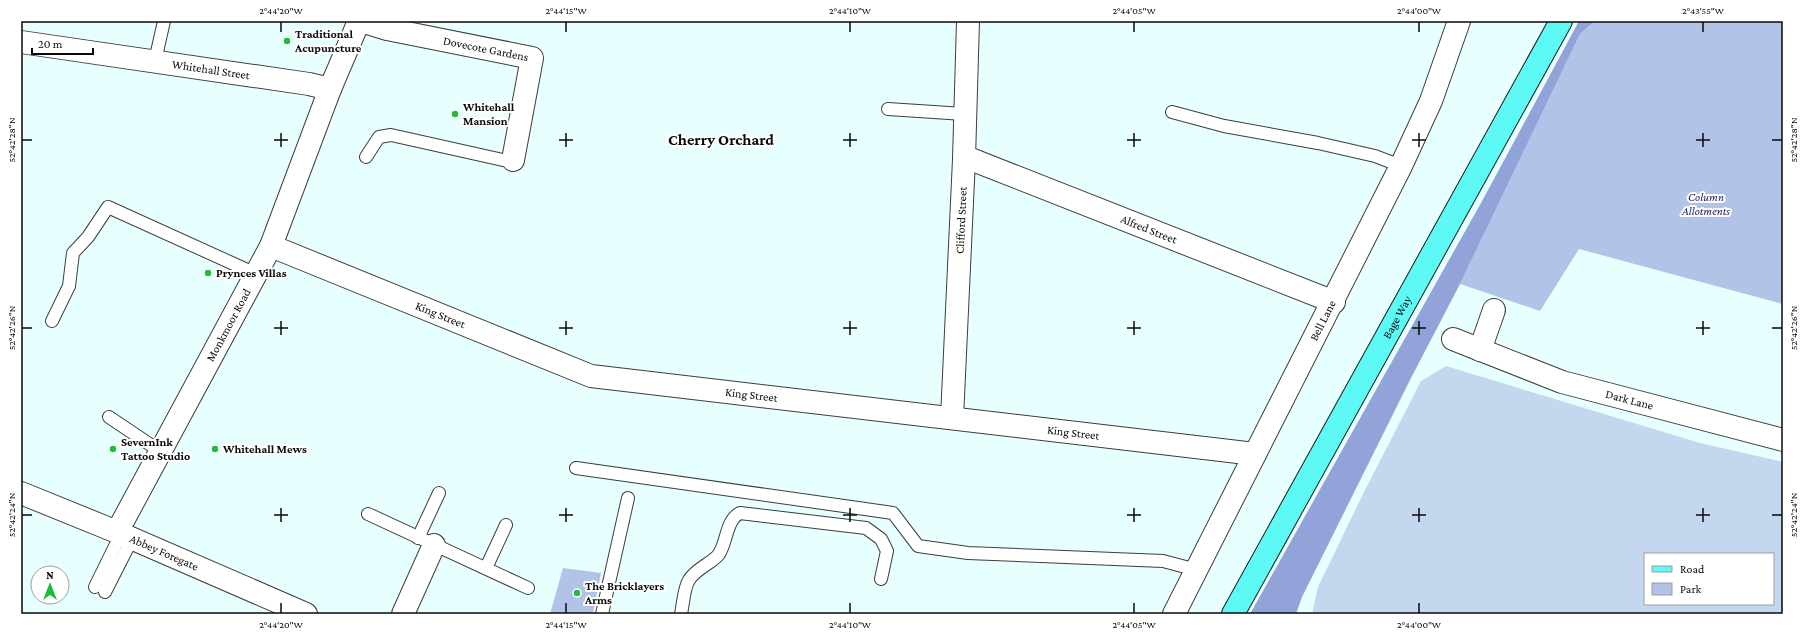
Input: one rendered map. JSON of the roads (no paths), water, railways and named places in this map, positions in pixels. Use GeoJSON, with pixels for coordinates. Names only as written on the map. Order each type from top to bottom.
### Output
{"type":"FeatureCollection","features":[{"type":"Feature","properties":{"kind":"main road","name":"Bage Way"},"geometry":{"type":"LineString","coordinates":[[1233,614],[1561,21]]}},
{"type":"Feature","properties":{"kind":"street","name":"Monkmoor Road"},"geometry":{"type":"LineString","coordinates":[[123,535],[161,452],[271,246],[330,89],[360,21]]}},
{"type":"Feature","properties":{"kind":"street","name":"Dovecote Gardens"},"geometry":{"type":"LineString","coordinates":[[360,21],[387,29],[532,58],[513,160]]}},
{"type":"Feature","properties":{"kind":"street","name":"Clifford Street"},"geometry":{"type":"LineString","coordinates":[[952,418],[964,158],[964,114],[968,21]]}},
{"type":"Feature","properties":{"kind":"street","name":"Bell Lane"},"geometry":{"type":"LineString","coordinates":[[1174,614],[1334,302],[1401,166],[1431,100],[1459,21]]}},
{"type":"Feature","properties":{"kind":"street","name":"Whitehall Street"},"geometry":{"type":"LineString","coordinates":[[21,42],[309,84],[330,89]]}},
{"type":"Feature","properties":{"kind":"street","name":"Alfred Street"},"geometry":{"type":"LineString","coordinates":[[964,158],[973,160],[1334,302]]}},
{"type":"Feature","properties":{"kind":"street","name":"King Street"},"geometry":{"type":"LineString","coordinates":[[271,246],[591,376],[1255,454]]}},
{"type":"Feature","properties":{"kind":"street"},"geometry":{"type":"LineString","coordinates":[[1480,350],[1494,310]]}},
{"type":"Feature","properties":{"kind":"street","name":"Dark Lane"},"geometry":{"type":"LineString","coordinates":[[1453,339],[1562,382],[1783,440]]}},
{"type":"Feature","properties":{"kind":"street","name":"Abbey Foregate"},"geometry":{"type":"LineString","coordinates":[[21,493],[123,535],[306,614]]}},
{"type":"Feature","properties":{"kind":"street"},"geometry":{"type":"LineString","coordinates":[[403,614],[426,541]]}},
{"type":"Feature","properties":{"kind":"lane"},"geometry":{"type":"LineString","coordinates":[[155,61],[164,21]]}},
{"type":"Feature","properties":{"kind":"lane"},"geometry":{"type":"LineString","coordinates":[[888,109],[964,114]]}},
{"type":"Feature","properties":{"kind":"lane"},"geometry":{"type":"LineString","coordinates":[[1172,112],[1224,126],[1318,143],[1375,156],[1401,166]]}},
{"type":"Feature","properties":{"kind":"lane"},"geometry":{"type":"LineString","coordinates":[[366,157],[379,137],[391,135],[513,160]]}},
{"type":"Feature","properties":{"kind":"lane"},"geometry":{"type":"LineString","coordinates":[[52,321],[69,286],[73,253],[88,237],[108,207],[256,274]]}},
{"type":"Feature","properties":{"kind":"lane"},"geometry":{"type":"LineString","coordinates":[[109,417],[161,452]]}},
{"type":"Feature","properties":{"kind":"lane"},"geometry":{"type":"LineString","coordinates":[[576,468],[894,513],[918,546],[968,553],[1163,561],[1197,570]]}},
{"type":"Feature","properties":{"kind":"lane"},"geometry":{"type":"LineString","coordinates":[[426,541],[439,493]]}},
{"type":"Feature","properties":{"kind":"lane"},"geometry":{"type":"LineString","coordinates":[[602,614],[628,498]]}},
{"type":"Feature","properties":{"kind":"lane"},"geometry":{"type":"LineString","coordinates":[[681,614],[688,581],[702,566],[719,554],[736,515],[740,513],[866,528],[881,539],[887,551],[881,579]]}},
{"type":"Feature","properties":{"kind":"lane"},"geometry":{"type":"LineString","coordinates":[[368,514],[528,588]]}},
{"type":"Feature","properties":{"kind":"lane"},"geometry":{"type":"LineString","coordinates":[[486,568],[506,525]]}},
{"type":"Feature","properties":{"kind":"lane"},"geometry":{"type":"LineString","coordinates":[[100,590],[123,535]]}},
{"type":"Feature","properties":{"kind":"place","name":"Traditional Acupuncture"},"geometry":{"type":"Point","coordinates":[287,41]}},
{"type":"Feature","properties":{"kind":"place","name":"Whitehall Mansion"},"geometry":{"type":"Point","coordinates":[455,114]}},
{"type":"Feature","properties":{"kind":"place","name":"Prynces Villas"},"geometry":{"type":"Point","coordinates":[208,273]}},
{"type":"Feature","properties":{"kind":"place","name":"SevernInk Tattoo Studio"},"geometry":{"type":"Point","coordinates":[113,449]}},
{"type":"Feature","properties":{"kind":"place","name":"Whitehall Mews"},"geometry":{"type":"Point","coordinates":[215,449]}},
{"type":"Feature","properties":{"kind":"place","name":"The Bricklayers Arms"},"geometry":{"type":"Point","coordinates":[577,593]}},
{"type":"Feature","properties":{"kind":"district","name":"Cherry Orchard"},"geometry":{"type":"Point","coordinates":[721,139]}},
{"type":"Feature","properties":{"kind":"park label","name":"Column Allotments"},"geometry":{"type":"Point","coordinates":[1706,204]}}]}
